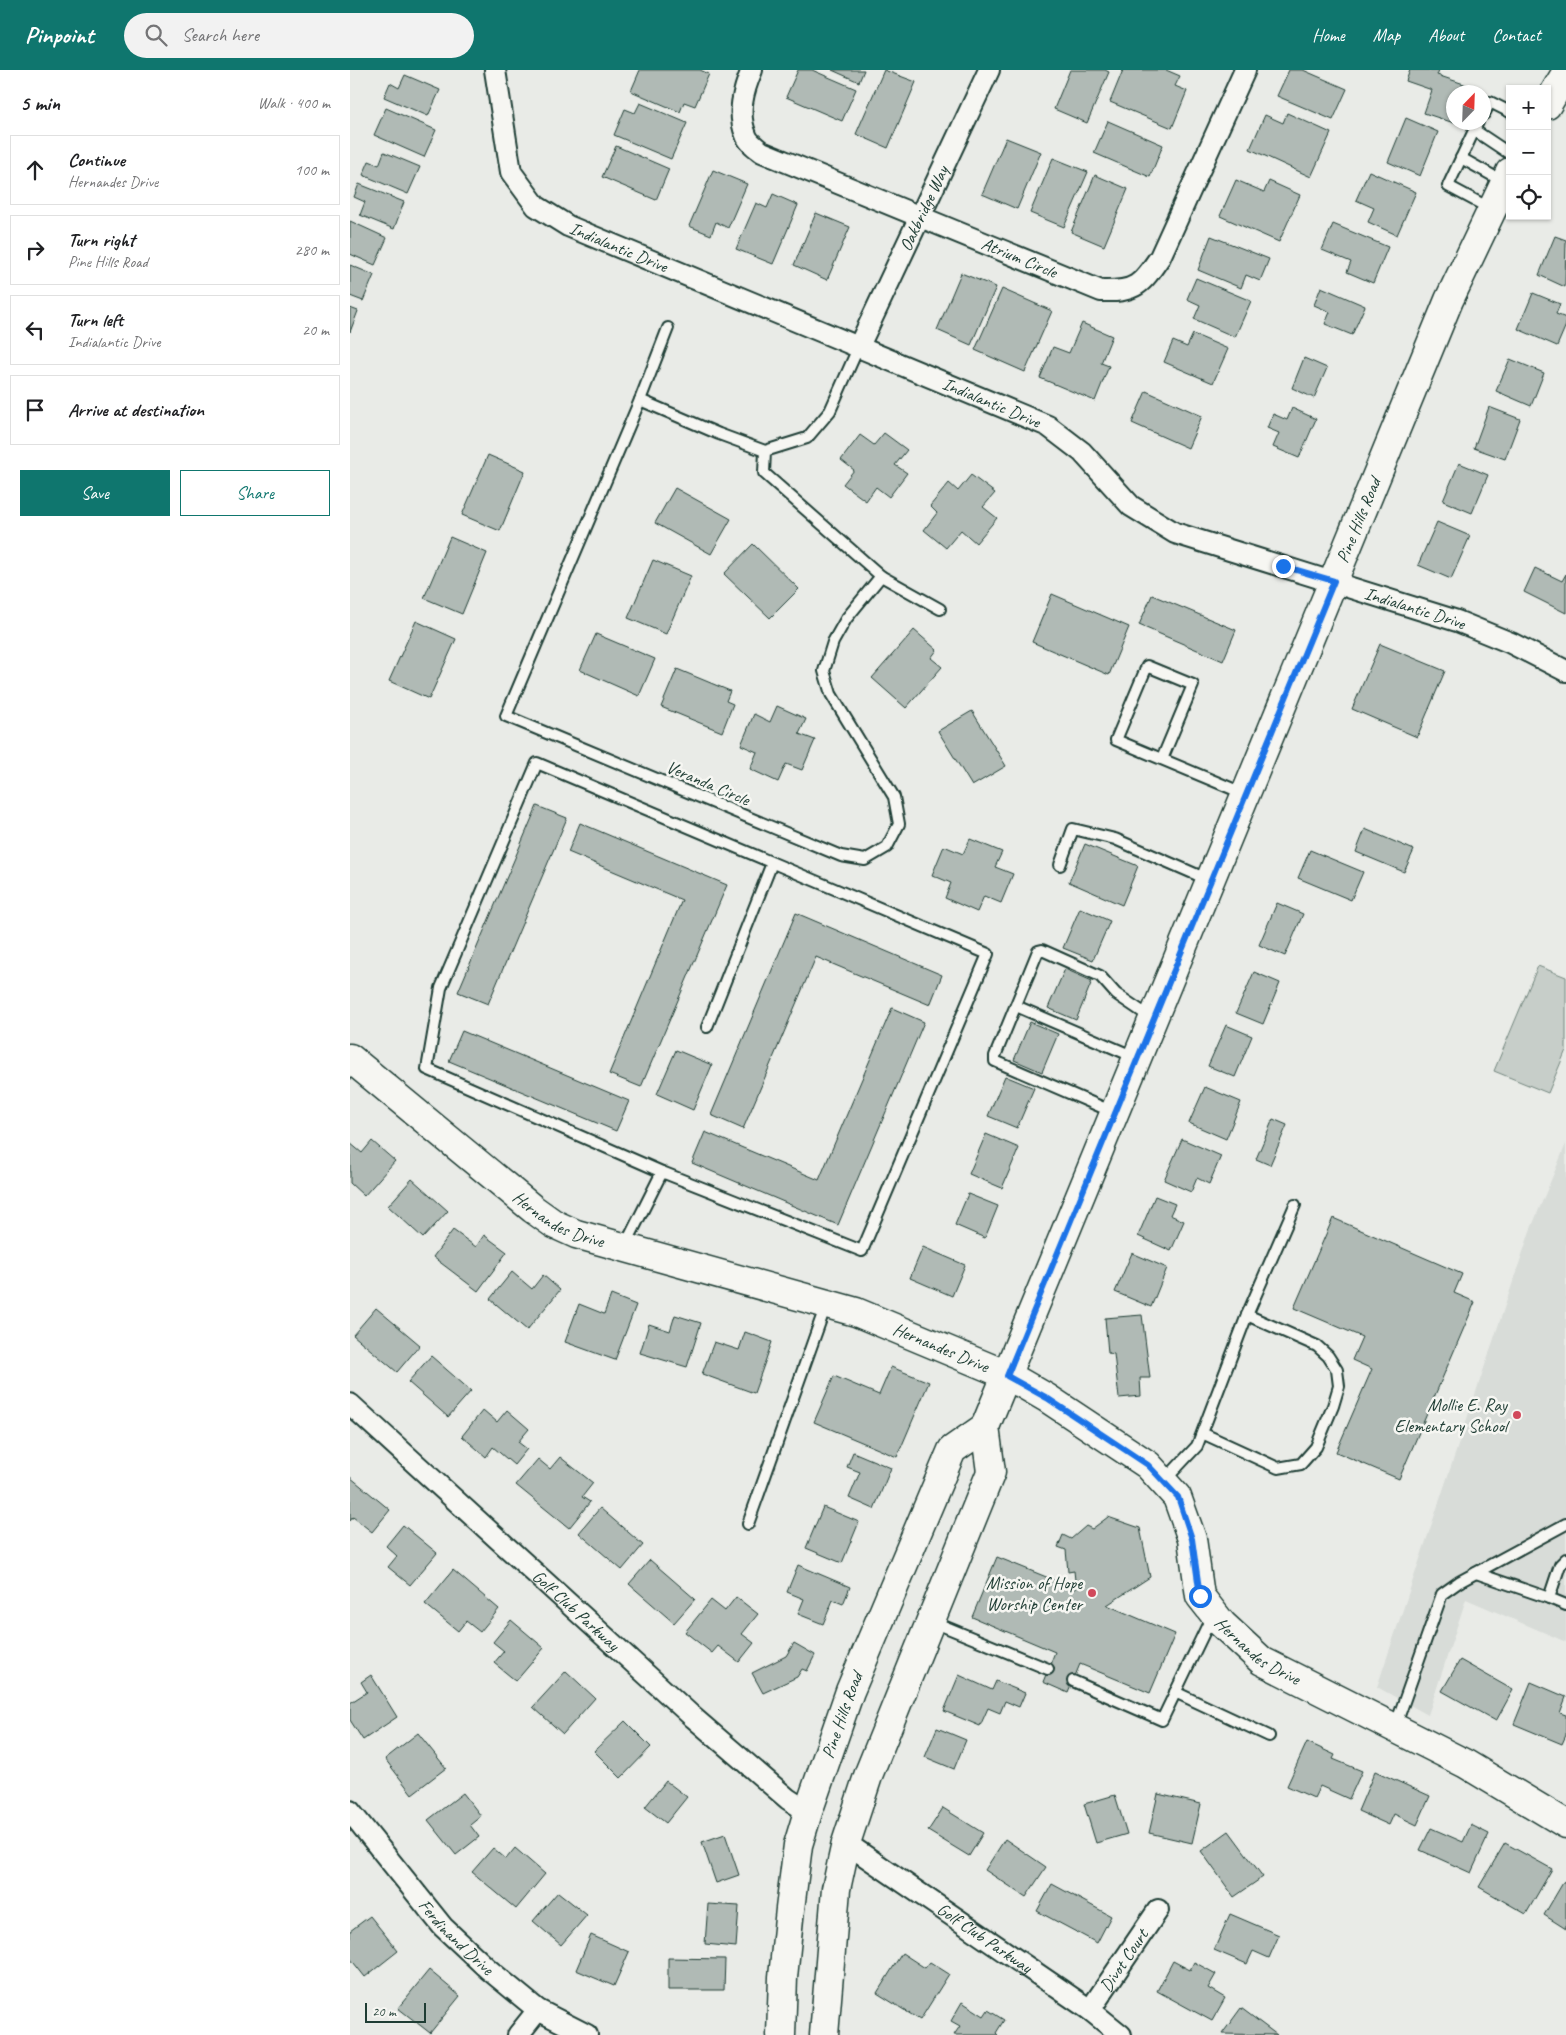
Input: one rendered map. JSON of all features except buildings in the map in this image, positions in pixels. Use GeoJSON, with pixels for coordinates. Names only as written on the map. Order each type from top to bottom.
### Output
{"type":"FeatureCollection","features":[{"type":"Feature","properties":{"kind":"main road"},"geometry":{"type":"LineString","coordinates":[[1551,98],[1566,74]]}},
{"type":"Feature","properties":{"kind":"main road","name":"Pine Hills Road"},"geometry":{"type":"LineString","coordinates":[[824,2035],[836,1889],[846,1843],[869,1773],[991,1472],[986,1427],[1450,300],[1506,179]]}},
{"type":"Feature","properties":{"kind":"main road","name":"Hernandes Drive"},"geometry":{"type":"LineString","coordinates":[[350,1058],[554,1224],[576,1234],[856,1312],[1007,1376],[1047,1398],[1148,1465],[1178,1497],[1192,1539],[1200,1596],[1222,1624],[1262,1661],[1466,1764],[1566,1824]]}},
{"type":"Feature","properties":{"kind":"main road","name":"Pine Hills Road"},"geometry":{"type":"LineString","coordinates":[[781,2035],[783,1977],[790,1909],[798,1845],[808,1812],[850,1691],[952,1450],[986,1427]]}},
{"type":"Feature","properties":{"kind":"street","name":"Indialantic Drive"},"geometry":{"type":"LineString","coordinates":[[495,70],[510,172],[536,206],[568,226],[1048,426],[1082,452],[1131,506],[1175,533],[1334,581],[1489,632],[1566,671]]}},
{"type":"Feature","properties":{"kind":"street","name":"Atrium Circle"},"geometry":{"type":"LineString","coordinates":[[752,70],[745,86],[741,110],[746,137],[762,152],[1101,290],[1123,291],[1144,281],[1160,257],[1245,70]]}},
{"type":"Feature","properties":{"kind":"street","name":"Oakbridge Way"},"geometry":{"type":"LineString","coordinates":[[859,346],[989,70]]}},
{"type":"Feature","properties":{"kind":"street","name":"Golf Club Parkway"},"geometry":{"type":"LineString","coordinates":[[350,1404],[694,1718],[788,1799],[808,1812]]}},
{"type":"Feature","properties":{"kind":"street","name":"Ferdinand Drive"},"geometry":{"type":"LineString","coordinates":[[350,1811],[443,1927],[488,1969],[538,2010],[588,2035]]}},
{"type":"Feature","properties":{"kind":"street","name":"Golf Club Parkway"},"geometry":{"type":"LineString","coordinates":[[846,1843],[1090,2010],[1121,2035]]}},
{"type":"Feature","properties":{"kind":"street","name":"Divot Court"},"geometry":{"type":"LineString","coordinates":[[1090,2010],[1158,1910]]}},
{"type":"Feature","properties":{"kind":"street"},"geometry":{"type":"LineString","coordinates":[[518,2035],[538,2010]]}},
{"type":"Feature","properties":{"kind":"lane"},"geometry":{"type":"LineString","coordinates":[[1491,102],[1506,110]]}},
{"type":"Feature","properties":{"kind":"lane"},"geometry":{"type":"LineString","coordinates":[[1474,130],[1448,186],[1491,209]]}},
{"type":"Feature","properties":{"kind":"lane"},"geometry":{"type":"LineString","coordinates":[[1481,130],[1506,151]]}},
{"type":"Feature","properties":{"kind":"lane"},"geometry":{"type":"LineString","coordinates":[[1461,158],[1506,177]]}},
{"type":"Feature","properties":{"kind":"lane"},"geometry":{"type":"LineString","coordinates":[[668,328],[640,400],[719,434],[765,451],[807,438],[830,411],[859,346]]}},
{"type":"Feature","properties":{"kind":"lane","name":"Veranda Circle"},"geometry":{"type":"LineString","coordinates":[[640,400],[506,716],[841,856],[865,860],[887,847],[900,824],[894,797],[831,694],[824,671],[833,642],[846,619],[881,576]]}},
{"type":"Feature","properties":{"kind":"lane"},"geometry":{"type":"LineString","coordinates":[[765,451],[764,473],[881,576],[940,609]]}},
{"type":"Feature","properties":{"kind":"lane"},"geometry":{"type":"LineString","coordinates":[[1162,759],[1193,685],[1147,666],[1116,740],[1246,794]]}},
{"type":"Feature","properties":{"kind":"lane"},"geometry":{"type":"LineString","coordinates":[[537,763],[988,954],[862,1251],[662,1172],[427,1069],[441,988],[537,763]]}},
{"type":"Feature","properties":{"kind":"lane"},"geometry":{"type":"LineString","coordinates":[[1060,865],[1073,830],[1115,840],[1210,881]]}},
{"type":"Feature","properties":{"kind":"lane"},"geometry":{"type":"LineString","coordinates":[[707,1027],[772,863]]}},
{"type":"Feature","properties":{"kind":"lane"},"geometry":{"type":"LineString","coordinates":[[1115,1113],[995,1061],[995,1056],[1038,951],[1042,950],[1100,976],[1116,994],[1154,1019]]}},
{"type":"Feature","properties":{"kind":"lane"},"geometry":{"type":"LineString","coordinates":[[1016,1006],[1138,1058]]}},
{"type":"Feature","properties":{"kind":"lane"},"geometry":{"type":"LineString","coordinates":[[624,1247],[662,1172]]}},
{"type":"Feature","properties":{"kind":"lane"},"geometry":{"type":"LineString","coordinates":[[1163,1482],[1197,1446],[1247,1315],[1295,1205]]}},
{"type":"Feature","properties":{"kind":"lane"},"geometry":{"type":"LineString","coordinates":[[748,1524],[826,1304]]}},
{"type":"Feature","properties":{"kind":"lane"},"geometry":{"type":"LineString","coordinates":[[1202,1433],[1278,1468],[1301,1464],[1316,1447],[1333,1406],[1339,1386],[1337,1370],[1328,1356],[1317,1346],[1247,1315]]}},
{"type":"Feature","properties":{"kind":"lane"},"geometry":{"type":"LineString","coordinates":[[1395,1728],[1442,1594],[1459,1582],[1566,1524]]}},
{"type":"Feature","properties":{"kind":"lane"},"geometry":{"type":"LineString","coordinates":[[1548,1598],[1560,1565],[1566,1559]]}},
{"type":"Feature","properties":{"kind":"lane"},"geometry":{"type":"LineString","coordinates":[[1476,1573],[1566,1605]]}},
{"type":"Feature","properties":{"kind":"lane"},"geometry":{"type":"LineString","coordinates":[[1073,1680],[1162,1720],[1213,1613]]}},
{"type":"Feature","properties":{"kind":"lane"},"geometry":{"type":"LineString","coordinates":[[930,1620],[1048,1670]]}},
{"type":"Feature","properties":{"kind":"lane"},"geometry":{"type":"LineString","coordinates":[[1175,1692],[1270,1736]]}},
{"type":"Feature","properties":{"kind":"shaded area"},"geometry":{"type":"Polygon","coordinates":[[[1538,966],[1566,977],[1566,1050],[1548,1093],[1494,1071],[1538,966]]]}},
{"type":"Feature","properties":{"kind":"shaded area","name":"Mollie E. Ray Elementary School"},"geometry":{"type":"Polygon","coordinates":[[[1566,1144],[1566,1642],[1466,1599],[1428,1715],[1377,1687],[1530,1231],[1566,1144]]]}},
{"type":"Feature","properties":{"kind":"place","name":"Mollie E. Ray Elementary School"},"geometry":{"type":"Point","coordinates":[1517,1415]}},
{"type":"Feature","properties":{"kind":"place","name":"Mission of Hope Worship Center"},"geometry":{"type":"Point","coordinates":[1092,1593]}},
{"type":"Feature","properties":{"kind":"route"},"geometry":{"type":"LineString","coordinates":[[1200,1596],[1192,1539],[1178,1497],[1148,1465],[1047,1398],[1007,1376],[1334,581],[1283,566]]}}]}
